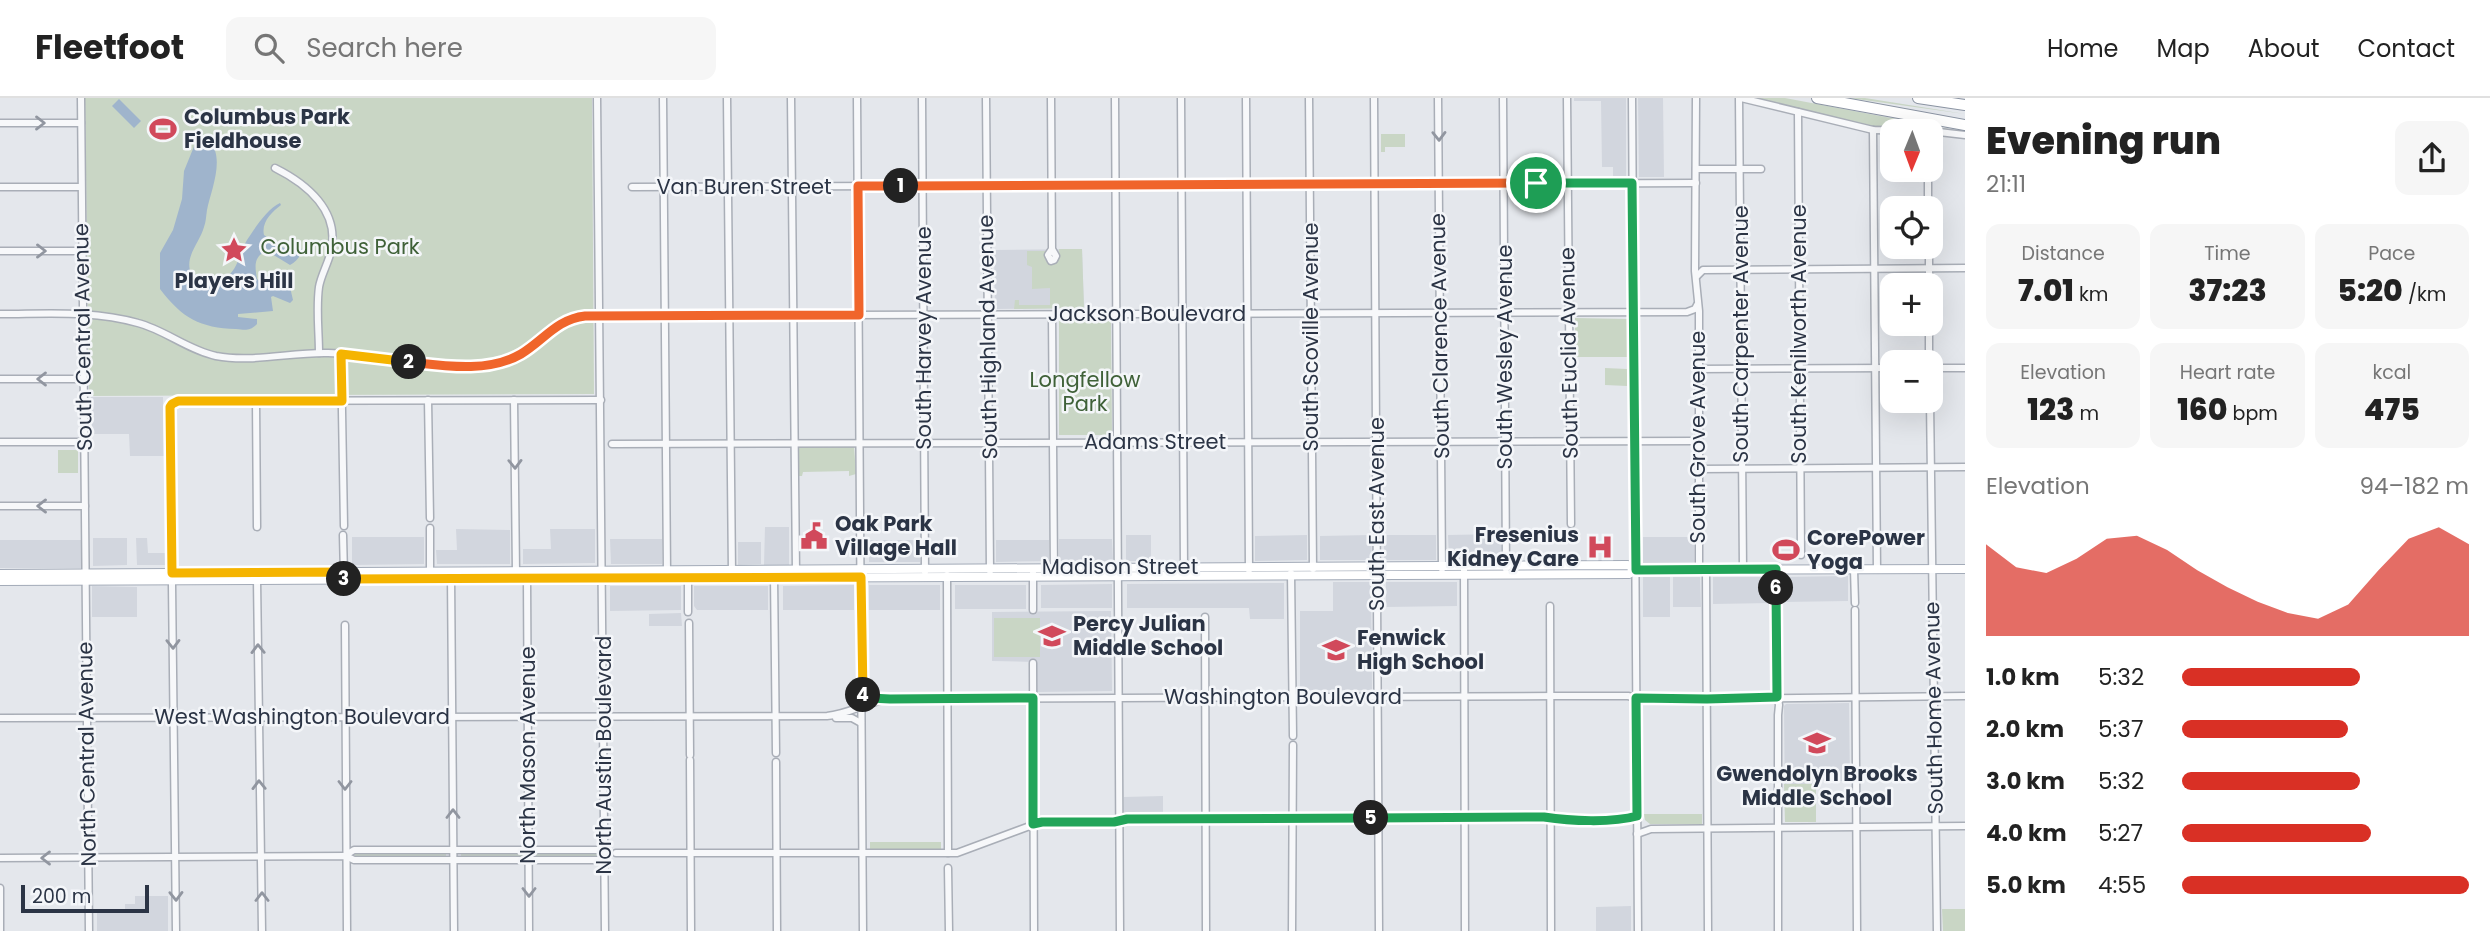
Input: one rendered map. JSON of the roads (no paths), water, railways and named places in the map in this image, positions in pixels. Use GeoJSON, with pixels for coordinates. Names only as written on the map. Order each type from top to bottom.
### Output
{"type":"FeatureCollection","features":[{"type":"Feature","properties":{"kind":"highway"},"geometry":{"type":"LineString","coordinates":[[1817,98],[1965,125]]}},
{"type":"Feature","properties":{"kind":"highway"},"geometry":{"type":"LineString","coordinates":[[1918,98],[1965,105]]}},
{"type":"Feature","properties":{"kind":"highway"},"geometry":{"type":"LineString","coordinates":[[1910,115],[1965,118]]}},
{"type":"Feature","properties":{"kind":"main road","name":"Madison Street"},"geometry":{"type":"LineString","coordinates":[[602,575],[1442,570],[1629,574],[1636,570],[1965,569]]}},
{"type":"Feature","properties":{"kind":"main road"},"geometry":{"type":"LineString","coordinates":[[0,574],[86,577],[602,575]]}},
{"type":"Feature","properties":{"kind":"main road"},"geometry":{"type":"LineString","coordinates":[[516,575],[527,579],[602,575]]}},
{"type":"Feature","properties":{"kind":"main road"},"geometry":{"type":"LineString","coordinates":[[172,577],[257,580],[344,576]]}},
{"type":"Feature","properties":{"kind":"main road"},"geometry":{"type":"LineString","coordinates":[[0,580],[86,577]]}},
{"type":"Feature","properties":{"kind":"street","name":"South Central Avenue"},"geometry":{"type":"LineString","coordinates":[[80,98],[86,577]]}},
{"type":"Feature","properties":{"kind":"street","name":"North Austin Boulevard"},"geometry":{"type":"LineString","coordinates":[[597,98],[605,931]]}},
{"type":"Feature","properties":{"kind":"street"},"geometry":{"type":"LineString","coordinates":[[663,98],[667,574]]}},
{"type":"Feature","properties":{"kind":"street"},"geometry":{"type":"LineString","coordinates":[[727,98],[732,574]]}},
{"type":"Feature","properties":{"kind":"street"},"geometry":{"type":"LineString","coordinates":[[791,98],[796,574]]}},
{"type":"Feature","properties":{"kind":"street"},"geometry":{"type":"LineString","coordinates":[[857,98],[863,931]]}},
{"type":"Feature","properties":{"kind":"street","name":"South Harvey Avenue"},"geometry":{"type":"LineString","coordinates":[[922,98],[925,573]]}},
{"type":"Feature","properties":{"kind":"street","name":"South Highland Avenue"},"geometry":{"type":"LineString","coordinates":[[986,98],[990,572]]}},
{"type":"Feature","properties":{"kind":"street"},"geometry":{"type":"LineString","coordinates":[[1051,98],[1052,249]]}},
{"type":"Feature","properties":{"kind":"street"},"geometry":{"type":"LineString","coordinates":[[1115,98],[1120,931]]}},
{"type":"Feature","properties":{"kind":"street"},"geometry":{"type":"LineString","coordinates":[[1181,98],[1184,571]]}},
{"type":"Feature","properties":{"kind":"street"},"geometry":{"type":"LineString","coordinates":[[1246,98],[1249,571]]}},
{"type":"Feature","properties":{"kind":"street","name":"South Scoville Avenue"},"geometry":{"type":"LineString","coordinates":[[1309,98],[1313,571]]}},
{"type":"Feature","properties":{"kind":"street","name":"South East Avenue"},"geometry":{"type":"LineString","coordinates":[[1374,98],[1379,931]]}},
{"type":"Feature","properties":{"kind":"street","name":"South Clarence Avenue"},"geometry":{"type":"LineString","coordinates":[[1438,98],[1442,570]]}},
{"type":"Feature","properties":{"kind":"street","name":"South Wesley Avenue"},"geometry":{"type":"LineString","coordinates":[[1503,98],[1506,570]]}},
{"type":"Feature","properties":{"kind":"street","name":"South Euclid Avenue"},"geometry":{"type":"LineString","coordinates":[[1567,98],[1572,524]]}},
{"type":"Feature","properties":{"kind":"street"},"geometry":{"type":"LineString","coordinates":[[1632,98],[1638,931]]}},
{"type":"Feature","properties":{"kind":"street","name":"South Grove Avenue"},"geometry":{"type":"LineString","coordinates":[[1696,98],[1698,469],[1707,699],[1708,931]]}},
{"type":"Feature","properties":{"kind":"street"},"geometry":{"type":"LineString","coordinates":[[1740,98],[1880,130]]}},
{"type":"Feature","properties":{"kind":"street","name":"South Carpenter Avenue"},"geometry":{"type":"LineString","coordinates":[[1740,98],[1742,569]]}},
{"type":"Feature","properties":{"kind":"street","name":"South Kenilworth Avenue"},"geometry":{"type":"LineString","coordinates":[[1798,112],[1801,555]]}},
{"type":"Feature","properties":{"kind":"street"},"geometry":{"type":"LineString","coordinates":[[0,123],[81,123]]}},
{"type":"Feature","properties":{"kind":"street"},"geometry":{"type":"LineString","coordinates":[[1872,130],[1877,569]]}},
{"type":"Feature","properties":{"kind":"street"},"geometry":{"type":"LineString","coordinates":[[1943,133],[1965,135]]}},
{"type":"Feature","properties":{"kind":"street"},"geometry":{"type":"LineString","coordinates":[[275,168],[301,182],[317,197],[331,226],[331,250],[319,286],[319,353]]}},
{"type":"Feature","properties":{"kind":"street"},"geometry":{"type":"LineString","coordinates":[[1696,169],[1761,169]]}},
{"type":"Feature","properties":{"kind":"street","name":"Van Buren Street"},"geometry":{"type":"LineString","coordinates":[[632,187],[1696,183]]}},
{"type":"Feature","properties":{"kind":"street"},"geometry":{"type":"LineString","coordinates":[[0,187],[81,187]]}},
{"type":"Feature","properties":{"kind":"street"},"geometry":{"type":"LineString","coordinates":[[0,251],[82,251]]}},
{"type":"Feature","properties":{"kind":"street"},"geometry":{"type":"LineString","coordinates":[[1929,259],[1929,273]]}},
{"type":"Feature","properties":{"kind":"street"},"geometry":{"type":"LineString","coordinates":[[1698,274],[1703,270],[1740,269],[1965,268]]}},
{"type":"Feature","properties":{"kind":"street","name":"Jackson Boulevard"},"geometry":{"type":"LineString","coordinates":[[0,314],[83,314],[138,323],[215,355],[245,358],[319,353],[437,365],[497,363],[523,353],[565,322],[579,317],[600,316],[1686,312],[1696,307]]}},
{"type":"Feature","properties":{"kind":"street"},"geometry":{"type":"LineString","coordinates":[[1052,315],[1054,572]]}},
{"type":"Feature","properties":{"kind":"street"},"geometry":{"type":"LineString","coordinates":[[341,354],[344,526]]}},
{"type":"Feature","properties":{"kind":"street"},"geometry":{"type":"LineString","coordinates":[[1698,369],[1880,368]]}},
{"type":"Feature","properties":{"kind":"street"},"geometry":{"type":"LineString","coordinates":[[1943,368],[1965,368]]}},
{"type":"Feature","properties":{"kind":"street"},"geometry":{"type":"LineString","coordinates":[[0,379],[83,379]]}},
{"type":"Feature","properties":{"kind":"street"},"geometry":{"type":"LineString","coordinates":[[428,400],[430,518]]}},
{"type":"Feature","properties":{"kind":"street"},"geometry":{"type":"LineString","coordinates":[[514,400],[516,575]]}},
{"type":"Feature","properties":{"kind":"street"},"geometry":{"type":"LineString","coordinates":[[176,931],[172,404],[178,401],[600,400]]}},
{"type":"Feature","properties":{"kind":"street"},"geometry":{"type":"LineString","coordinates":[[256,401],[257,527]]}},
{"type":"Feature","properties":{"kind":"street","name":"South Home Avenue"},"geometry":{"type":"LineString","coordinates":[[1930,413],[1937,931]]}},
{"type":"Feature","properties":{"kind":"street","name":"Adams Street"},"geometry":{"type":"LineString","coordinates":[[612,444],[1698,441]]}},
{"type":"Feature","properties":{"kind":"street"},"geometry":{"type":"LineString","coordinates":[[0,442],[84,442]]}},
{"type":"Feature","properties":{"kind":"street"},"geometry":{"type":"LineString","coordinates":[[1698,469],[1965,467]]}},
{"type":"Feature","properties":{"kind":"street"},"geometry":{"type":"LineString","coordinates":[[0,506],[85,506]]}},
{"type":"Feature","properties":{"kind":"street"},"geometry":{"type":"LineString","coordinates":[[430,528],[430,575]]}},
{"type":"Feature","properties":{"kind":"street"},"geometry":{"type":"LineString","coordinates":[[344,535],[344,576]]}},
{"type":"Feature","properties":{"kind":"street"},"geometry":{"type":"LineString","coordinates":[[1776,569],[1778,931]]}},
{"type":"Feature","properties":{"kind":"street"},"geometry":{"type":"LineString","coordinates":[[1854,569],[1857,931]]}},
{"type":"Feature","properties":{"kind":"street"},"geometry":{"type":"LineString","coordinates":[[1464,570],[1465,931]]}},
{"type":"Feature","properties":{"kind":"street"},"geometry":{"type":"LineString","coordinates":[[1291,571],[1293,736]]}},
{"type":"Feature","properties":{"kind":"street"},"geometry":{"type":"LineString","coordinates":[[1033,572],[1033,610]]}},
{"type":"Feature","properties":{"kind":"street"},"geometry":{"type":"LineString","coordinates":[[947,573],[948,853]]}},
{"type":"Feature","properties":{"kind":"street"},"geometry":{"type":"LineString","coordinates":[[688,574],[688,612]]}},
{"type":"Feature","properties":{"kind":"street"},"geometry":{"type":"LineString","coordinates":[[774,574],[776,752]]}},
{"type":"Feature","properties":{"kind":"street"},"geometry":{"type":"LineString","coordinates":[[451,575],[454,931]]}},
{"type":"Feature","properties":{"kind":"street","name":"North Central Avenue"},"geometry":{"type":"LineString","coordinates":[[86,577],[89,931]]}},
{"type":"Feature","properties":{"kind":"street","name":"North Mason Avenue"},"geometry":{"type":"LineString","coordinates":[[527,579],[529,931]]}},
{"type":"Feature","properties":{"kind":"street"},"geometry":{"type":"LineString","coordinates":[[257,580],[262,931]]}},
{"type":"Feature","properties":{"kind":"street"},"geometry":{"type":"LineString","coordinates":[[1550,607],[1551,931]]}},
{"type":"Feature","properties":{"kind":"street"},"geometry":{"type":"LineString","coordinates":[[1205,617],[1206,931]]}},
{"type":"Feature","properties":{"kind":"street"},"geometry":{"type":"LineString","coordinates":[[689,623],[691,931]]}},
{"type":"Feature","properties":{"kind":"street"},"geometry":{"type":"LineString","coordinates":[[345,625],[347,931]]}},
{"type":"Feature","properties":{"kind":"street"},"geometry":{"type":"LineString","coordinates":[[1033,663],[1034,931]]}},
{"type":"Feature","properties":{"kind":"street"},"geometry":{"type":"LineString","coordinates":[[862,694],[870,698],[890,699]]}},
{"type":"Feature","properties":{"kind":"street","name":"Washington Boulevard"},"geometry":{"type":"LineString","coordinates":[[603,716],[827,716],[890,699],[1550,696],[1777,699],[1965,696]]}},
{"type":"Feature","properties":{"kind":"street","name":"West Washington Boulevard"},"geometry":{"type":"LineString","coordinates":[[0,718],[603,716]]}},
{"type":"Feature","properties":{"kind":"street"},"geometry":{"type":"LineString","coordinates":[[827,716],[852,718],[862,723]]}},
{"type":"Feature","properties":{"kind":"street"},"geometry":{"type":"LineString","coordinates":[[1292,931],[1293,745]]}},
{"type":"Feature","properties":{"kind":"street"},"geometry":{"type":"LineString","coordinates":[[776,762],[777,931]]}},
{"type":"Feature","properties":{"kind":"street"},"geometry":{"type":"LineString","coordinates":[[616,853],[948,853],[967,851],[1042,822],[1120,820],[1465,817],[1622,819],[1637,820],[1651,829]]}},
{"type":"Feature","properties":{"kind":"street"},"geometry":{"type":"LineString","coordinates":[[1637,834],[1651,829],[1965,826]]}},
{"type":"Feature","properties":{"kind":"street"},"geometry":{"type":"LineString","coordinates":[[346,856],[354,850],[604,850]]}},
{"type":"Feature","properties":{"kind":"street"},"geometry":{"type":"LineString","coordinates":[[0,858],[346,856],[354,860],[604,860]]}},
{"type":"Feature","properties":{"kind":"street"},"geometry":{"type":"LineString","coordinates":[[948,868],[948,931]]}},
{"type":"Feature","properties":{"kind":"street"},"geometry":{"type":"LineString","coordinates":[[0,888],[0,931]]}},
{"type":"Feature","properties":{"kind":"water"},"geometry":{"type":"Polygon","coordinates":[[[119,99],[141,121],[134,128],[112,106],[119,99]]]}},
{"type":"Feature","properties":{"kind":"water"},"geometry":{"type":"Polygon","coordinates":[[[205,138],[216,152],[216,172],[205,225],[190,261],[191,273],[221,281],[227,277],[258,225],[270,210],[280,203],[266,222],[264,235],[293,254],[296,254],[299,248],[302,249],[298,258],[290,265],[267,251],[257,259],[257,279],[273,290],[282,283],[289,283],[293,300],[290,303],[273,296],[273,311],[238,314],[238,317],[257,319],[257,324],[248,330],[202,324],[184,314],[160,289],[160,253],[173,230],[182,199],[184,171],[195,144],[205,138]]]}},
{"type":"Feature","properties":{"kind":"place","name":"Columbus Park Fieldhouse"},"geometry":{"type":"Point","coordinates":[163,129]}},
{"type":"Feature","properties":{"kind":"place","name":"Players Hill"},"geometry":{"type":"Point","coordinates":[234,250]}},
{"type":"Feature","properties":{"kind":"place","name":"Oak Park Village Hall"},"geometry":{"type":"Point","coordinates":[814,536]}},
{"type":"Feature","properties":{"kind":"place","name":"Fresenius Kidney Care"},"geometry":{"type":"Point","coordinates":[1600,547]}},
{"type":"Feature","properties":{"kind":"place","name":"CorePower Yoga"},"geometry":{"type":"Point","coordinates":[1786,550]}},
{"type":"Feature","properties":{"kind":"place","name":"Percy Julian Middle School"},"geometry":{"type":"Point","coordinates":[1052,636]}},
{"type":"Feature","properties":{"kind":"place","name":"Fenwick High School"},"geometry":{"type":"Point","coordinates":[1336,650]}},
{"type":"Feature","properties":{"kind":"place","name":"Gwendolyn Brooks Middle School"},"geometry":{"type":"Point","coordinates":[1817,743]}},
{"type":"Feature","properties":{"kind":"park label","name":"Columbus Park"},"geometry":{"type":"Point","coordinates":[340,247]}},
{"type":"Feature","properties":{"kind":"park label","name":"Longfellow Park"},"geometry":{"type":"Point","coordinates":[1085,392]}}]}
